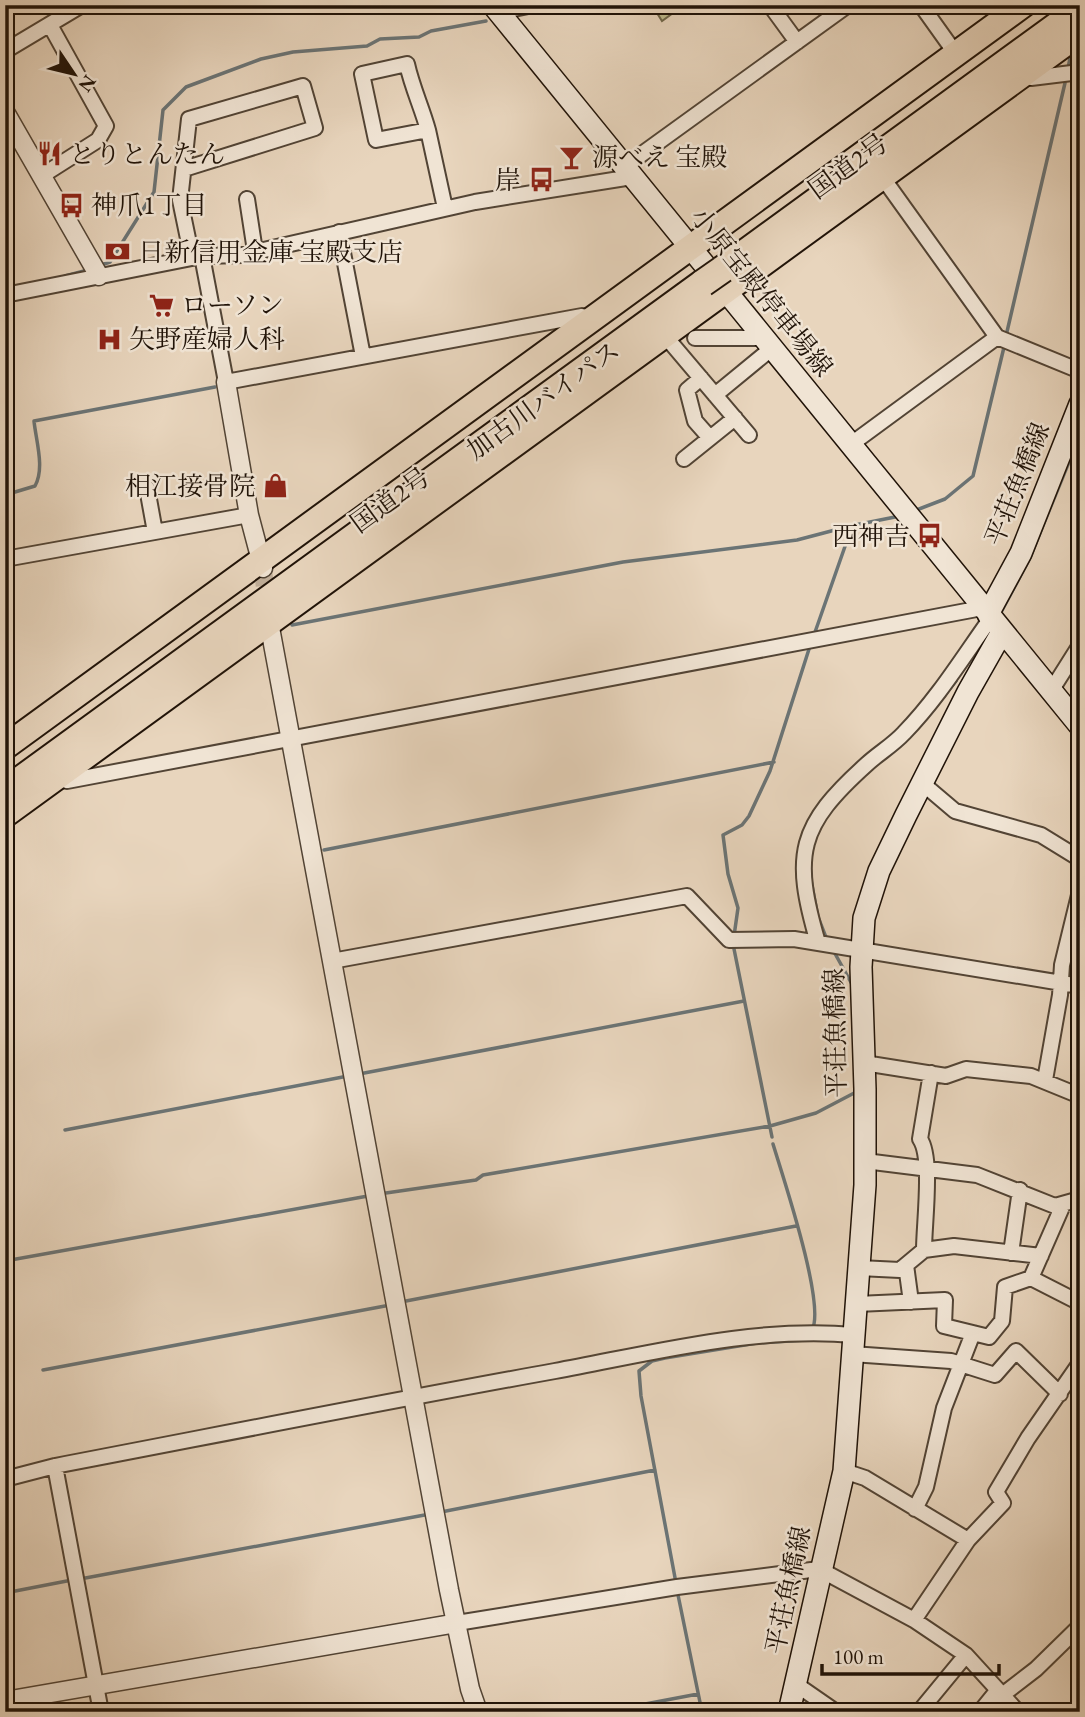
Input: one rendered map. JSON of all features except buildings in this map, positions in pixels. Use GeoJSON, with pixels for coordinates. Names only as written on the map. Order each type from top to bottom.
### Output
{"type":"FeatureCollection","features":[{"type":"Feature","properties":{"kind":"highway","name":"国道2号"},"geometry":{"type":"LineString","coordinates":[[5,815],[268,621],[666,337],[708,269],[956,54],[1023,5]]}},
{"type":"Feature","properties":{"kind":"highway","name":"加古川バイパス"},"geometry":{"type":"LineString","coordinates":[[5,791],[708,269],[1056,5]]}},
{"type":"Feature","properties":{"kind":"highway","name":"加古川バイパス"},"geometry":{"type":"LineString","coordinates":[[5,768],[708,269],[1080,9]]}},
{"type":"Feature","properties":{"kind":"highway","name":"国道2号"},"geometry":{"type":"LineString","coordinates":[[5,747],[262,564],[595,318],[708,269],[883,178],[1080,33]]}},
{"type":"Feature","properties":{"kind":"main road","name":"小原宝殿停車場線"},"geometry":{"type":"LineString","coordinates":[[496,9],[1080,726]]}},
{"type":"Feature","properties":{"kind":"main road","name":"平荘魚橋線"},"geometry":{"type":"LineString","coordinates":[[789,1712],[797,1685],[819,1569],[844,1471],[865,1161],[862,951],[864,918],[879,871],[922,783],[993,621],[1078,416]]}},
{"type":"Feature","properties":{"kind":"street"},"geometry":{"type":"LineString","coordinates":[[5,51],[82,5]]}},
{"type":"Feature","properties":{"kind":"street"},"geometry":{"type":"LineString","coordinates":[[496,9],[533,5]]}},
{"type":"Feature","properties":{"kind":"street"},"geometry":{"type":"LineString","coordinates":[[770,5],[797,42]]}},
{"type":"Feature","properties":{"kind":"street"},"geometry":{"type":"LineString","coordinates":[[5,295],[197,257],[255,251],[445,208],[628,172],[848,5]]}},
{"type":"Feature","properties":{"kind":"street"},"geometry":{"type":"LineString","coordinates":[[921,5],[956,54]]}},
{"type":"Feature","properties":{"kind":"street"},"geometry":{"type":"LineString","coordinates":[[43,175],[98,140],[105,131],[103,120],[50,24]]}},
{"type":"Feature","properties":{"kind":"street"},"geometry":{"type":"LineString","coordinates":[[428,130],[376,140],[362,74],[407,64],[413,91],[428,130],[445,208]]}},
{"type":"Feature","properties":{"kind":"street"},"geometry":{"type":"LineString","coordinates":[[1024,74],[1031,78],[1080,72]]}},
{"type":"Feature","properties":{"kind":"street"},"geometry":{"type":"LineString","coordinates":[[184,169],[315,128],[303,86],[189,119],[180,200],[197,257],[226,382],[249,515],[262,564]]}},
{"type":"Feature","properties":{"kind":"street"},"geometry":{"type":"LineString","coordinates":[[5,112],[99,276]]}},
{"type":"Feature","properties":{"kind":"street"},"geometry":{"type":"LineString","coordinates":[[883,178],[1003,340],[1080,371]]}},
{"type":"Feature","properties":{"kind":"street"},"geometry":{"type":"LineString","coordinates":[[247,199],[255,251]]}},
{"type":"Feature","properties":{"kind":"street"},"geometry":{"type":"LineString","coordinates":[[339,232],[362,351]]}},
{"type":"Feature","properties":{"kind":"street"},"geometry":{"type":"LineString","coordinates":[[226,382],[582,316],[595,318]]}},
{"type":"Feature","properties":{"kind":"street"},"geometry":{"type":"LineString","coordinates":[[666,337],[749,435]]}},
{"type":"Feature","properties":{"kind":"street"},"geometry":{"type":"LineString","coordinates":[[695,338],[767,343]]}},
{"type":"Feature","properties":{"kind":"street"},"geometry":{"type":"LineString","coordinates":[[850,445],[1003,340]]}},
{"type":"Feature","properties":{"kind":"street"},"geometry":{"type":"LineString","coordinates":[[715,395],[767,343]]}},
{"type":"Feature","properties":{"kind":"street"},"geometry":{"type":"LineString","coordinates":[[701,379],[687,390],[695,421],[710,438]]}},
{"type":"Feature","properties":{"kind":"street"},"geometry":{"type":"LineString","coordinates":[[684,460],[735,418]]}},
{"type":"Feature","properties":{"kind":"street"},"geometry":{"type":"LineString","coordinates":[[147,488],[155,532]]}},
{"type":"Feature","properties":{"kind":"street"},"geometry":{"type":"LineString","coordinates":[[5,559],[249,515]]}},
{"type":"Feature","properties":{"kind":"street"},"geometry":{"type":"LineString","coordinates":[[268,621],[434,1506],[470,1689],[478,1712]]}},
{"type":"Feature","properties":{"kind":"street"},"geometry":{"type":"LineString","coordinates":[[57,777],[67,780],[821,639],[993,621]]}},
{"type":"Feature","properties":{"kind":"street"},"geometry":{"type":"LineString","coordinates":[[827,944],[803,871],[803,852],[818,818],[847,782],[898,740],[925,711],[993,621]]}},
{"type":"Feature","properties":{"kind":"street"},"geometry":{"type":"LineString","coordinates":[[1051,691],[1079,647]]}},
{"type":"Feature","properties":{"kind":"street"},"geometry":{"type":"LineString","coordinates":[[922,783],[955,811],[1041,835],[1080,859]]}},
{"type":"Feature","properties":{"kind":"street"},"geometry":{"type":"LineString","coordinates":[[1045,1080],[1062,965],[1080,891]]}},
{"type":"Feature","properties":{"kind":"street"},"geometry":{"type":"LineString","coordinates":[[332,961],[687,896],[735,940],[794,939],[1080,986]]}},
{"type":"Feature","properties":{"kind":"street"},"geometry":{"type":"LineString","coordinates":[[864,1063],[946,1076],[965,1069],[981,1070],[1045,1080],[1080,1096]]}},
{"type":"Feature","properties":{"kind":"street"},"geometry":{"type":"LineString","coordinates":[[924,1250],[928,1167],[926,1147],[920,1139],[931,1073]]}},
{"type":"Feature","properties":{"kind":"street"},"geometry":{"type":"LineString","coordinates":[[865,1161],[977,1175],[1047,1203],[1063,1205],[1080,1199]]}},
{"type":"Feature","properties":{"kind":"street"},"geometry":{"type":"LineString","coordinates":[[1011,1253],[1020,1190]]}},
{"type":"Feature","properties":{"kind":"street"},"geometry":{"type":"LineString","coordinates":[[1031,1278],[1063,1205]]}},
{"type":"Feature","properties":{"kind":"street"},"geometry":{"type":"LineString","coordinates":[[859,1268],[900,1270],[924,1250],[954,1246],[1041,1256]]}},
{"type":"Feature","properties":{"kind":"street"},"geometry":{"type":"LineString","coordinates":[[906,1265],[911,1302]]}},
{"type":"Feature","properties":{"kind":"street"},"geometry":{"type":"LineString","coordinates":[[857,1304],[945,1300],[944,1326],[992,1335],[1002,1321],[1005,1287],[1031,1278],[1080,1303]]}},
{"type":"Feature","properties":{"kind":"street"},"geometry":{"type":"LineString","coordinates":[[5,1479],[55,1466],[720,1341],[801,1334],[819,1333],[853,1345],[960,1363],[995,1375],[1016,1351],[1062,1390],[1080,1393]]}},
{"type":"Feature","properties":{"kind":"street"},"geometry":{"type":"LineString","coordinates":[[915,1509],[926,1487],[944,1408],[973,1333]]}},
{"type":"Feature","properties":{"kind":"street"},"geometry":{"type":"LineString","coordinates":[[914,1620],[968,1540],[1003,1503],[996,1492],[1028,1438],[1080,1363]]}},
{"type":"Feature","properties":{"kind":"street"},"geometry":{"type":"LineString","coordinates":[[55,1466],[101,1712]]}},
{"type":"Feature","properties":{"kind":"street"},"geometry":{"type":"LineString","coordinates":[[844,1471],[865,1478],[968,1540]]}},
{"type":"Feature","properties":{"kind":"street"},"geometry":{"type":"LineString","coordinates":[[5,1701],[457,1623],[673,1588],[819,1569],[914,1620],[966,1655],[1018,1712]]}},
{"type":"Feature","properties":{"kind":"street"},"geometry":{"type":"LineString","coordinates":[[980,1712],[999,1693],[1036,1669],[1080,1626]]}},
{"type":"Feature","properties":{"kind":"street"},"geometry":{"type":"LineString","coordinates":[[919,1712],[966,1655]]}},
{"type":"Feature","properties":{"kind":"street"},"geometry":{"type":"LineString","coordinates":[[797,1685],[836,1712]]}},
{"type":"Feature","properties":{"kind":"shaded area"},"geometry":{"type":"Polygon","coordinates":[[[652,5],[684,5],[662,21],[652,5]]]}},
{"type":"Feature","properties":{"kind":"waterway"},"geometry":{"type":"LineString","coordinates":[[104,264],[110,262],[154,192],[163,110],[186,87],[261,59],[293,52],[367,46],[380,39],[419,37],[431,31],[486,21]]}},
{"type":"Feature","properties":{"kind":"waterway"},"geometry":{"type":"LineString","coordinates":[[1068,68],[1071,53]]}},
{"type":"Feature","properties":{"kind":"waterway"},"geometry":{"type":"LineString","coordinates":[[1006,336],[1065,83]]}},
{"type":"Feature","properties":{"kind":"waterway"},"geometry":{"type":"LineString","coordinates":[[65,276],[84,271]]}},
{"type":"Feature","properties":{"kind":"waterway"},"geometry":{"type":"LineString","coordinates":[[914,511],[945,499],[973,476],[1005,343]]}},
{"type":"Feature","properties":{"kind":"waterway"},"geometry":{"type":"LineString","coordinates":[[5,495],[35,486],[38,479],[40,463],[34,421],[215,387]]}},
{"type":"Feature","properties":{"kind":"waterway"},"geometry":{"type":"LineString","coordinates":[[999,616],[1029,560],[1080,435]]}},
{"type":"Feature","properties":{"kind":"waterway"},"geometry":{"type":"LineString","coordinates":[[814,635],[849,535],[855,525],[900,516]]}},
{"type":"Feature","properties":{"kind":"waterway"},"geometry":{"type":"LineString","coordinates":[[292,625],[623,562],[797,540],[854,525]]}},
{"type":"Feature","properties":{"kind":"waterway"},"geometry":{"type":"LineString","coordinates":[[970,660],[990,632]]}},
{"type":"Feature","properties":{"kind":"waterway"},"geometry":{"type":"LineString","coordinates":[[734,936],[738,908],[728,874],[723,835],[742,825],[749,816],[770,771],[810,646]]}},
{"type":"Feature","properties":{"kind":"waterway"},"geometry":{"type":"LineString","coordinates":[[933,710],[956,681]]}},
{"type":"Feature","properties":{"kind":"waterway"},"geometry":{"type":"LineString","coordinates":[[324,850],[774,762]]}},
{"type":"Feature","properties":{"kind":"waterway"},"geometry":{"type":"LineString","coordinates":[[811,880],[818,917],[827,940]]}},
{"type":"Feature","properties":{"kind":"waterway"},"geometry":{"type":"LineString","coordinates":[[733,944],[772,1137]]}},
{"type":"Feature","properties":{"kind":"waterway"},"geometry":{"type":"LineString","coordinates":[[833,950],[853,986]]}},
{"type":"Feature","properties":{"kind":"waterway"},"geometry":{"type":"LineString","coordinates":[[359,1074],[744,1001]]}},
{"type":"Feature","properties":{"kind":"waterway"},"geometry":{"type":"LineString","coordinates":[[65,1130],[348,1076]]}},
{"type":"Feature","properties":{"kind":"waterway"},"geometry":{"type":"LineString","coordinates":[[379,1194],[476,1180],[483,1175],[770,1126],[816,1113],[858,1091]]}},
{"type":"Feature","properties":{"kind":"waterway"},"geometry":{"type":"LineString","coordinates":[[773,1144],[808,1269],[815,1316],[812,1330]]}},
{"type":"Feature","properties":{"kind":"waterway"},"geometry":{"type":"LineString","coordinates":[[5,1261],[368,1196]]}},
{"type":"Feature","properties":{"kind":"waterway"},"geometry":{"type":"LineString","coordinates":[[406,1301],[796,1226]]}},
{"type":"Feature","properties":{"kind":"waterway"},"geometry":{"type":"LineString","coordinates":[[43,1370],[385,1306]]}},
{"type":"Feature","properties":{"kind":"waterway"},"geometry":{"type":"LineString","coordinates":[[676,1583],[641,1396],[639,1371],[652,1361],[665,1358],[757,1343],[806,1340]]}},
{"type":"Feature","properties":{"kind":"waterway"},"geometry":{"type":"LineString","coordinates":[[441,1512],[655,1470]]}},
{"type":"Feature","properties":{"kind":"waterway"},"geometry":{"type":"LineString","coordinates":[[80,1579],[430,1514]]}},
{"type":"Feature","properties":{"kind":"waterway"},"geometry":{"type":"LineString","coordinates":[[5,1593],[72,1580]]}},
{"type":"Feature","properties":{"kind":"waterway"},"geometry":{"type":"LineString","coordinates":[[677,1590],[702,1712]]}},
{"type":"Feature","properties":{"kind":"waterway"},"geometry":{"type":"LineString","coordinates":[[603,1712],[698,1694]]}},
{"type":"Feature","properties":{"kind":"tunnel"},"geometry":{"type":"LineString","coordinates":[[263,568],[267,610]]}},
{"type":"Feature","properties":{"kind":"place","name":"とりとんたん"},"geometry":{"type":"Point","coordinates":[49,154]}},
{"type":"Feature","properties":{"kind":"place","name":"源べえ 宝殿"},"geometry":{"type":"Point","coordinates":[572,157]}},
{"type":"Feature","properties":{"kind":"place","name":"岸"},"geometry":{"type":"Point","coordinates":[541,180]}},
{"type":"Feature","properties":{"kind":"place","name":"神爪1丁目"},"geometry":{"type":"Point","coordinates":[71,205]}},
{"type":"Feature","properties":{"kind":"place","name":"日新信用金庫 宝殿支店"},"geometry":{"type":"Point","coordinates":[118,252]}},
{"type":"Feature","properties":{"kind":"place","name":"ローソン"},"geometry":{"type":"Point","coordinates":[161,305]}},
{"type":"Feature","properties":{"kind":"place","name":"矢野産婦人科"},"geometry":{"type":"Point","coordinates":[109,339]}},
{"type":"Feature","properties":{"kind":"place","name":"相江接骨院"},"geometry":{"type":"Point","coordinates":[275,486]}},
{"type":"Feature","properties":{"kind":"place","name":"西神吉"},"geometry":{"type":"Point","coordinates":[930,536]}}]}
